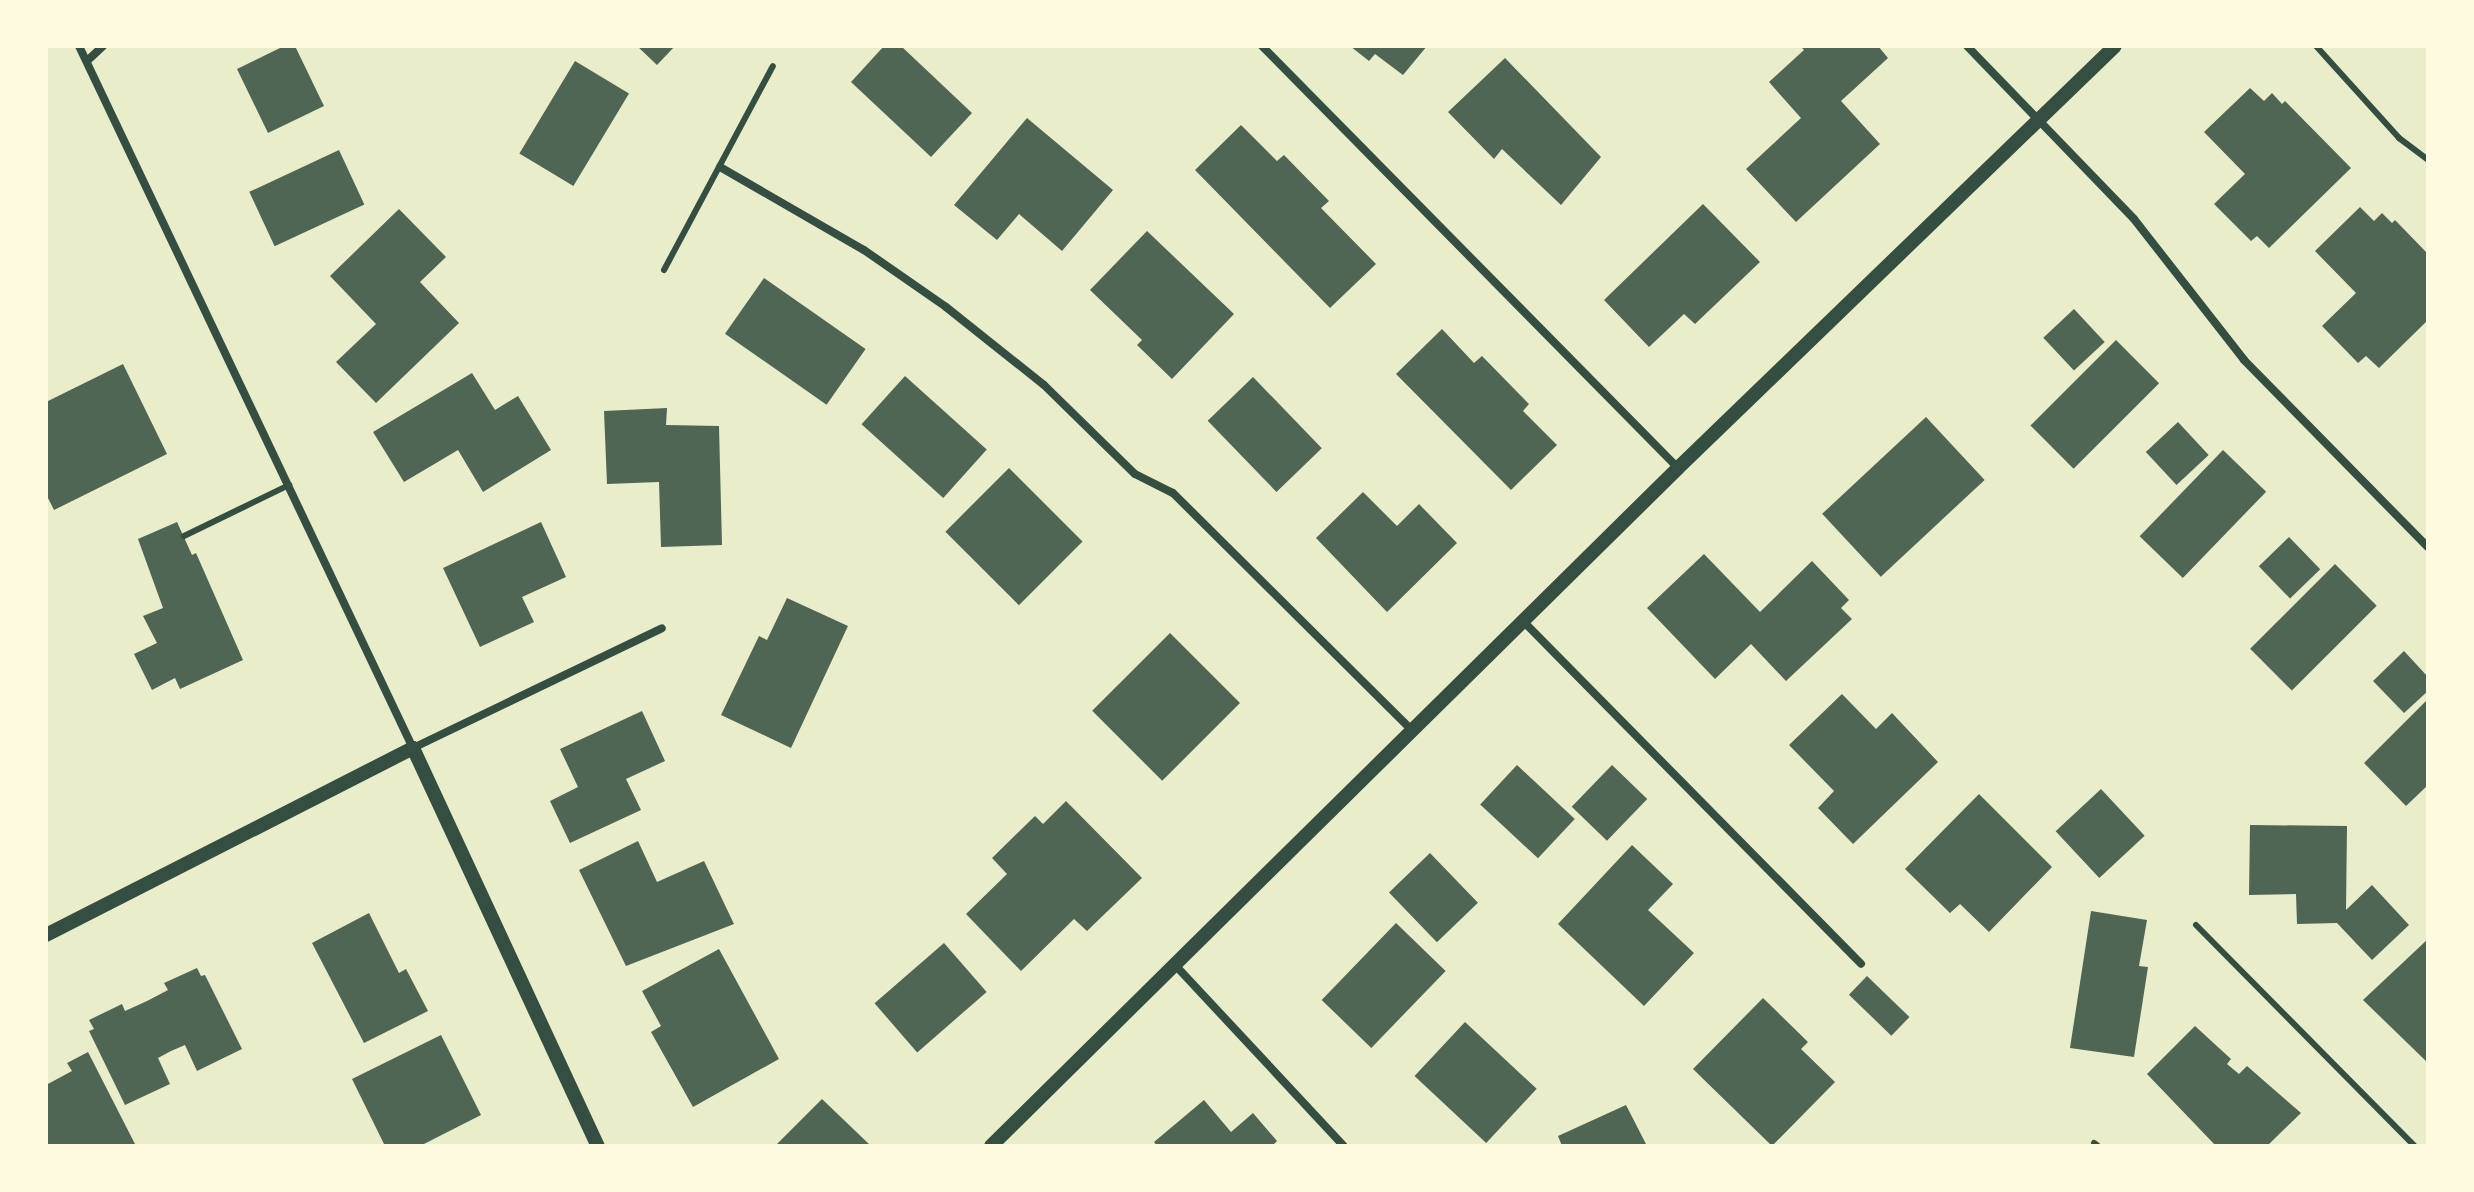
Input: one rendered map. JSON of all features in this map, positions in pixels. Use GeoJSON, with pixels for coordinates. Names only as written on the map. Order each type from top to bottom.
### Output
{"type":"FeatureCollection","features":[{"type":"Feature","properties":{"kind":"street"},"geometry":{"type":"LineString","coordinates":[[79,46],[289,485],[598,1146]]}},
{"type":"Feature","properties":{"kind":"street"},"geometry":{"type":"LineString","coordinates":[[87,61],[103,46]]}},
{"type":"Feature","properties":{"kind":"street"},"geometry":{"type":"LineString","coordinates":[[1262,46],[1678,468]]}},
{"type":"Feature","properties":{"kind":"street"},"geometry":{"type":"LineString","coordinates":[[1967,46],[2134,219],[2244,360],[2428,547]]}},
{"type":"Feature","properties":{"kind":"street"},"geometry":{"type":"LineString","coordinates":[[991,1146],[1414,732],[1678,468],[2115,46]]}},
{"type":"Feature","properties":{"kind":"street"},"geometry":{"type":"LineString","coordinates":[[720,167],[864,250],[946,307],[1044,385],[1135,474],[1173,493],[1414,732]]}},
{"type":"Feature","properties":{"kind":"street"},"geometry":{"type":"LineString","coordinates":[[1524,622],[1861,964]]}},
{"type":"Feature","properties":{"kind":"street"},"geometry":{"type":"LineString","coordinates":[[46,935],[413,748],[662,628]]}},
{"type":"Feature","properties":{"kind":"street"},"geometry":{"type":"LineString","coordinates":[[1176,966],[1344,1146]]}},
{"type":"Feature","properties":{"kind":"lane"},"geometry":{"type":"LineString","coordinates":[[2316,46],[2399,138],[2428,160]]}},
{"type":"Feature","properties":{"kind":"lane"},"geometry":{"type":"LineString","coordinates":[[664,270],[773,66]]}},
{"type":"Feature","properties":{"kind":"lane"},"geometry":{"type":"LineString","coordinates":[[184,536],[289,485]]}},
{"type":"Feature","properties":{"kind":"lane"},"geometry":{"type":"LineString","coordinates":[[2196,925],[2415,1146]]}},
{"type":"Feature","properties":{"kind":"building"},"geometry":{"type":"Polygon","coordinates":[[[284,46],[295,46],[324,106],[268,133],[237,69],[284,46]]]}},
{"type":"Feature","properties":{"kind":"building"},"geometry":{"type":"Polygon","coordinates":[[[637,46],[675,46],[657,65],[637,46]]]}},
{"type":"Feature","properties":{"kind":"building"},"geometry":{"type":"Polygon","coordinates":[[[884,46],[901,46],[972,113],[931,157],[851,82],[884,46]]]}},
{"type":"Feature","properties":{"kind":"building"},"geometry":{"type":"Polygon","coordinates":[[[1350,46],[1427,46],[1403,75],[1375,54],[1369,61],[1350,46]]]}},
{"type":"Feature","properties":{"kind":"building"},"geometry":{"type":"Polygon","coordinates":[[[1800,46],[1878,46],[1888,58],[1841,101],[1880,144],[1796,222],[1746,169],[1801,118],[1769,82],[1804,50],[1800,46]]]}},
{"type":"Feature","properties":{"kind":"building"},"geometry":{"type":"Polygon","coordinates":[[[1505,58],[1601,157],[1561,205],[1502,149],[1494,159],[1448,112],[1505,58]]]}},
{"type":"Feature","properties":{"kind":"building"},"geometry":{"type":"Polygon","coordinates":[[[575,61],[629,93],[573,186],[519,154],[575,61]]]}},
{"type":"Feature","properties":{"kind":"building"},"geometry":{"type":"Polygon","coordinates":[[[2250,88],[2264,101],[2272,93],[2282,104],[2285,101],[2351,168],[2269,248],[2257,236],[2251,241],[2214,204],[2245,174],[2204,132],[2250,88]]]}},
{"type":"Feature","properties":{"kind":"building"},"geometry":{"type":"Polygon","coordinates":[[[1027,118],[1113,190],[1062,251],[1019,214],[997,240],[954,205],[1027,118]]]}},
{"type":"Feature","properties":{"kind":"building"},"geometry":{"type":"Polygon","coordinates":[[[1241,125],[1277,161],[1284,155],[1329,201],[1321,208],[1376,264],[1330,308],[1195,170],[1241,125]]]}},
{"type":"Feature","properties":{"kind":"building"},"geometry":{"type":"Polygon","coordinates":[[[339,150],[364,204],[275,246],[249,192],[339,150]]]}},
{"type":"Feature","properties":{"kind":"building"},"geometry":{"type":"Polygon","coordinates":[[[1703,204],[1760,262],[1695,324],[1684,314],[1649,347],[1604,300],[1703,204]]]}},
{"type":"Feature","properties":{"kind":"building"},"geometry":{"type":"Polygon","coordinates":[[[2360,207],[2374,221],[2382,213],[2392,223],[2395,220],[2428,254],[2428,320],[2379,368],[2366,356],[2358,363],[2322,326],[2356,293],[2315,251],[2360,207]]]}},
{"type":"Feature","properties":{"kind":"building"},"geometry":{"type":"Polygon","coordinates":[[[399,209],[446,257],[420,282],[459,323],[376,403],[336,362],[376,324],[330,276],[399,209]]]}},
{"type":"Feature","properties":{"kind":"building"},"geometry":{"type":"Polygon","coordinates":[[[1147,231],[1234,314],[1172,379],[1137,345],[1142,340],[1090,290],[1147,231]]]}},
{"type":"Feature","properties":{"kind":"building"},"geometry":{"type":"Polygon","coordinates":[[[764,278],[866,349],[827,405],[725,334],[764,278]]]}},
{"type":"Feature","properties":{"kind":"building"},"geometry":{"type":"Polygon","coordinates":[[[2074,309],[2105,342],[2074,371],[2043,338],[2074,309]]]}},
{"type":"Feature","properties":{"kind":"building"},"geometry":{"type":"Polygon","coordinates":[[[1442,329],[1474,363],[1482,356],[1529,404],[1523,411],[1557,445],[1511,490],[1396,374],[1442,329]]]}},
{"type":"Feature","properties":{"kind":"building"},"geometry":{"type":"Polygon","coordinates":[[[2116,340],[2159,383],[2074,469],[2030,426],[2116,340]]]}},
{"type":"Feature","properties":{"kind":"building"},"geometry":{"type":"Polygon","coordinates":[[[123,364],[167,454],[54,510],[46,494],[46,402],[123,364]]]}},
{"type":"Feature","properties":{"kind":"building"},"geometry":{"type":"Polygon","coordinates":[[[472,373],[495,410],[518,396],[551,450],[483,492],[458,450],[404,482],[373,432],[472,373]]]}},
{"type":"Feature","properties":{"kind":"building"},"geometry":{"type":"Polygon","coordinates":[[[905,376],[987,450],[943,498],[862,424],[905,376]]]}},
{"type":"Feature","properties":{"kind":"building"},"geometry":{"type":"Polygon","coordinates":[[[1253,377],[1322,448],[1276,492],[1208,421],[1253,377]]]}},
{"type":"Feature","properties":{"kind":"building"},"geometry":{"type":"Polygon","coordinates":[[[667,408],[666,425],[719,426],[722,545],[661,547],[659,482],[607,484],[604,411],[667,408]]]}},
{"type":"Feature","properties":{"kind":"building"},"geometry":{"type":"Polygon","coordinates":[[[1926,417],[1985,480],[1881,577],[1822,514],[1926,417]]]}},
{"type":"Feature","properties":{"kind":"building"},"geometry":{"type":"Polygon","coordinates":[[[2178,422],[2209,455],[2177,485],[2146,452],[2178,422]]]}},
{"type":"Feature","properties":{"kind":"building"},"geometry":{"type":"Polygon","coordinates":[[[2223,450],[2266,492],[2183,578],[2140,536],[2223,450]]]}},
{"type":"Feature","properties":{"kind":"building"},"geometry":{"type":"Polygon","coordinates":[[[1009,468],[1083,542],[1019,605],[945,532],[1009,468]]]}},
{"type":"Feature","properties":{"kind":"building"},"geometry":{"type":"Polygon","coordinates":[[[1363,492],[1397,526],[1419,504],[1457,543],[1387,612],[1316,538],[1363,492]]]}},
{"type":"Feature","properties":{"kind":"building"},"geometry":{"type":"Polygon","coordinates":[[[177,522],[192,555],[196,553],[243,660],[180,689],[175,678],[152,690],[134,654],[157,643],[143,616],[163,608],[138,539],[177,522]]]}},
{"type":"Feature","properties":{"kind":"building"},"geometry":{"type":"Polygon","coordinates":[[[541,522],[566,577],[522,597],[534,622],[480,647],[443,568],[541,522]]]}},
{"type":"Feature","properties":{"kind":"building"},"geometry":{"type":"Polygon","coordinates":[[[2289,537],[2320,569],[2290,599],[2259,566],[2289,537]]]}},
{"type":"Feature","properties":{"kind":"building"},"geometry":{"type":"Polygon","coordinates":[[[1704,554],[1760,612],[1812,561],[1849,600],[1841,608],[1852,619],[1786,681],[1751,644],[1715,679],[1647,608],[1704,554]]]}},
{"type":"Feature","properties":{"kind":"building"},"geometry":{"type":"Polygon","coordinates":[[[2335,564],[2377,606],[2292,691],[2250,649],[2335,564]]]}},
{"type":"Feature","properties":{"kind":"building"},"geometry":{"type":"Polygon","coordinates":[[[787,598],[848,626],[791,748],[721,715],[759,636],[767,640],[787,598]]]}},
{"type":"Feature","properties":{"kind":"building"},"geometry":{"type":"Polygon","coordinates":[[[1170,633],[1240,703],[1162,781],[1092,711],[1170,633]]]}},
{"type":"Feature","properties":{"kind":"building"},"geometry":{"type":"Polygon","coordinates":[[[2404,651],[2428,677],[2428,691],[2404,713],[2373,681],[2404,651]]]}},
{"type":"Feature","properties":{"kind":"building"},"geometry":{"type":"Polygon","coordinates":[[[1842,694],[1876,729],[1892,713],[1938,762],[1853,844],[1818,808],[1834,791],[1789,745],[1842,694]]]}},
{"type":"Feature","properties":{"kind":"building"},"geometry":{"type":"Polygon","coordinates":[[[2428,699],[2428,785],[2406,806],[2364,763],[2428,699]]]}},
{"type":"Feature","properties":{"kind":"building"},"geometry":{"type":"Polygon","coordinates":[[[642,711],[665,761],[626,779],[641,810],[570,843],[550,801],[578,787],[560,749],[642,711]]]}},
{"type":"Feature","properties":{"kind":"building"},"geometry":{"type":"Polygon","coordinates":[[[1517,765],[1575,819],[1538,858],[1480,804],[1517,765]]]}},
{"type":"Feature","properties":{"kind":"building"},"geometry":{"type":"Polygon","coordinates":[[[1612,765],[1647,799],[1607,841],[1572,807],[1612,765]]]}},
{"type":"Feature","properties":{"kind":"building"},"geometry":{"type":"Polygon","coordinates":[[[2101,789],[2145,836],[2099,878],[2056,831],[2101,789]]]}},
{"type":"Feature","properties":{"kind":"building"},"geometry":{"type":"Polygon","coordinates":[[[1979,794],[2052,867],[1989,932],[1960,904],[1950,913],[1905,869],[1979,794]]]}},
{"type":"Feature","properties":{"kind":"building"},"geometry":{"type":"Polygon","coordinates":[[[1066,801],[1142,878],[1087,931],[1074,919],[1021,971],[966,914],[1007,874],[992,858],[1035,816],[1043,824],[1066,801]]]}},
{"type":"Feature","properties":{"kind":"building"},"geometry":{"type":"Polygon","coordinates":[[[2250,825],[2347,826],[2346,910],[2372,885],[2409,925],[2372,960],[2337,923],[2297,924],[2296,894],[2249,895],[2250,825]]]}},
{"type":"Feature","properties":{"kind":"building"},"geometry":{"type":"Polygon","coordinates":[[[638,841],[657,882],[704,861],[734,924],[626,966],[579,870],[638,841]]]}},
{"type":"Feature","properties":{"kind":"building"},"geometry":{"type":"Polygon","coordinates":[[[1632,845],[1673,884],[1648,910],[1694,953],[1644,1006],[1558,924],[1632,845]]]}},
{"type":"Feature","properties":{"kind":"building"},"geometry":{"type":"Polygon","coordinates":[[[1430,853],[1478,903],[1437,942],[1389,893],[1430,853]]]}},
{"type":"Feature","properties":{"kind":"building"},"geometry":{"type":"Polygon","coordinates":[[[2091,911],[2147,920],[2139,966],[2148,967],[2134,1057],[2070,1048],[2091,911]]]}},
{"type":"Feature","properties":{"kind":"building"},"geometry":{"type":"Polygon","coordinates":[[[369,913],[399,973],[406,969],[428,1011],[364,1043],[312,943],[369,913]]]}},
{"type":"Feature","properties":{"kind":"building"},"geometry":{"type":"Polygon","coordinates":[[[1396,923],[1446,971],[1371,1048],[1322,1000],[1396,923]]]}},
{"type":"Feature","properties":{"kind":"building"},"geometry":{"type":"Polygon","coordinates":[[[2428,939],[2428,1063],[2363,1000],[2428,939]]]}},
{"type":"Feature","properties":{"kind":"building"},"geometry":{"type":"Polygon","coordinates":[[[944,943],[987,992],[917,1052],[875,1003],[944,943]]]}},
{"type":"Feature","properties":{"kind":"building"},"geometry":{"type":"Polygon","coordinates":[[[719,949],[779,1059],[693,1107],[651,1032],[661,1026],[642,991],[719,949]]]}},
{"type":"Feature","properties":{"kind":"building"},"geometry":{"type":"Polygon","coordinates":[[[197,968],[201,976],[205,975],[242,1049],[197,1071],[185,1045],[171,1051],[158,1058],[170,1084],[125,1105],[89,1031],[94,1029],[89,1020],[122,1004],[125,1011],[147,1001],[168,990],[164,983],[197,968]]]}},
{"type":"Feature","properties":{"kind":"building"},"geometry":{"type":"Polygon","coordinates":[[[1867,976],[1909,1017],[1891,1036],[1849,995],[1867,976]]]}},
{"type":"Feature","properties":{"kind":"building"},"geometry":{"type":"Polygon","coordinates":[[[1763,998],[1808,1042],[1801,1049],[1835,1082],[1772,1146],[1693,1069],[1763,998]]]}},
{"type":"Feature","properties":{"kind":"building"},"geometry":{"type":"Polygon","coordinates":[[[1465,1022],[1537,1089],[1486,1143],[1415,1076],[1465,1022]]]}},
{"type":"Feature","properties":{"kind":"building"},"geometry":{"type":"Polygon","coordinates":[[[2195,1026],[2231,1059],[2227,1064],[2239,1074],[2247,1066],[2301,1113],[2267,1146],[2216,1146],[2147,1074],[2195,1026]]]}},
{"type":"Feature","properties":{"kind":"building"},"geometry":{"type":"Polygon","coordinates":[[[441,1035],[481,1115],[420,1146],[385,1146],[352,1079],[441,1035]]]}},
{"type":"Feature","properties":{"kind":"building"},"geometry":{"type":"Polygon","coordinates":[[[88,1052],[136,1146],[46,1146],[46,1085],[72,1071],[67,1063],[88,1052]]]}},
{"type":"Feature","properties":{"kind":"building"},"geometry":{"type":"Polygon","coordinates":[[[822,1099],[871,1146],[775,1146],[822,1099]]]}},
{"type":"Feature","properties":{"kind":"building"},"geometry":{"type":"Polygon","coordinates":[[[1204,1100],[1231,1132],[1253,1113],[1277,1141],[1272,1146],[1157,1146],[1154,1142],[1204,1100]]]}},
{"type":"Feature","properties":{"kind":"building"},"geometry":{"type":"Polygon","coordinates":[[[1626,1105],[1647,1146],[1562,1146],[1558,1136],[1626,1105]]]}}]}
